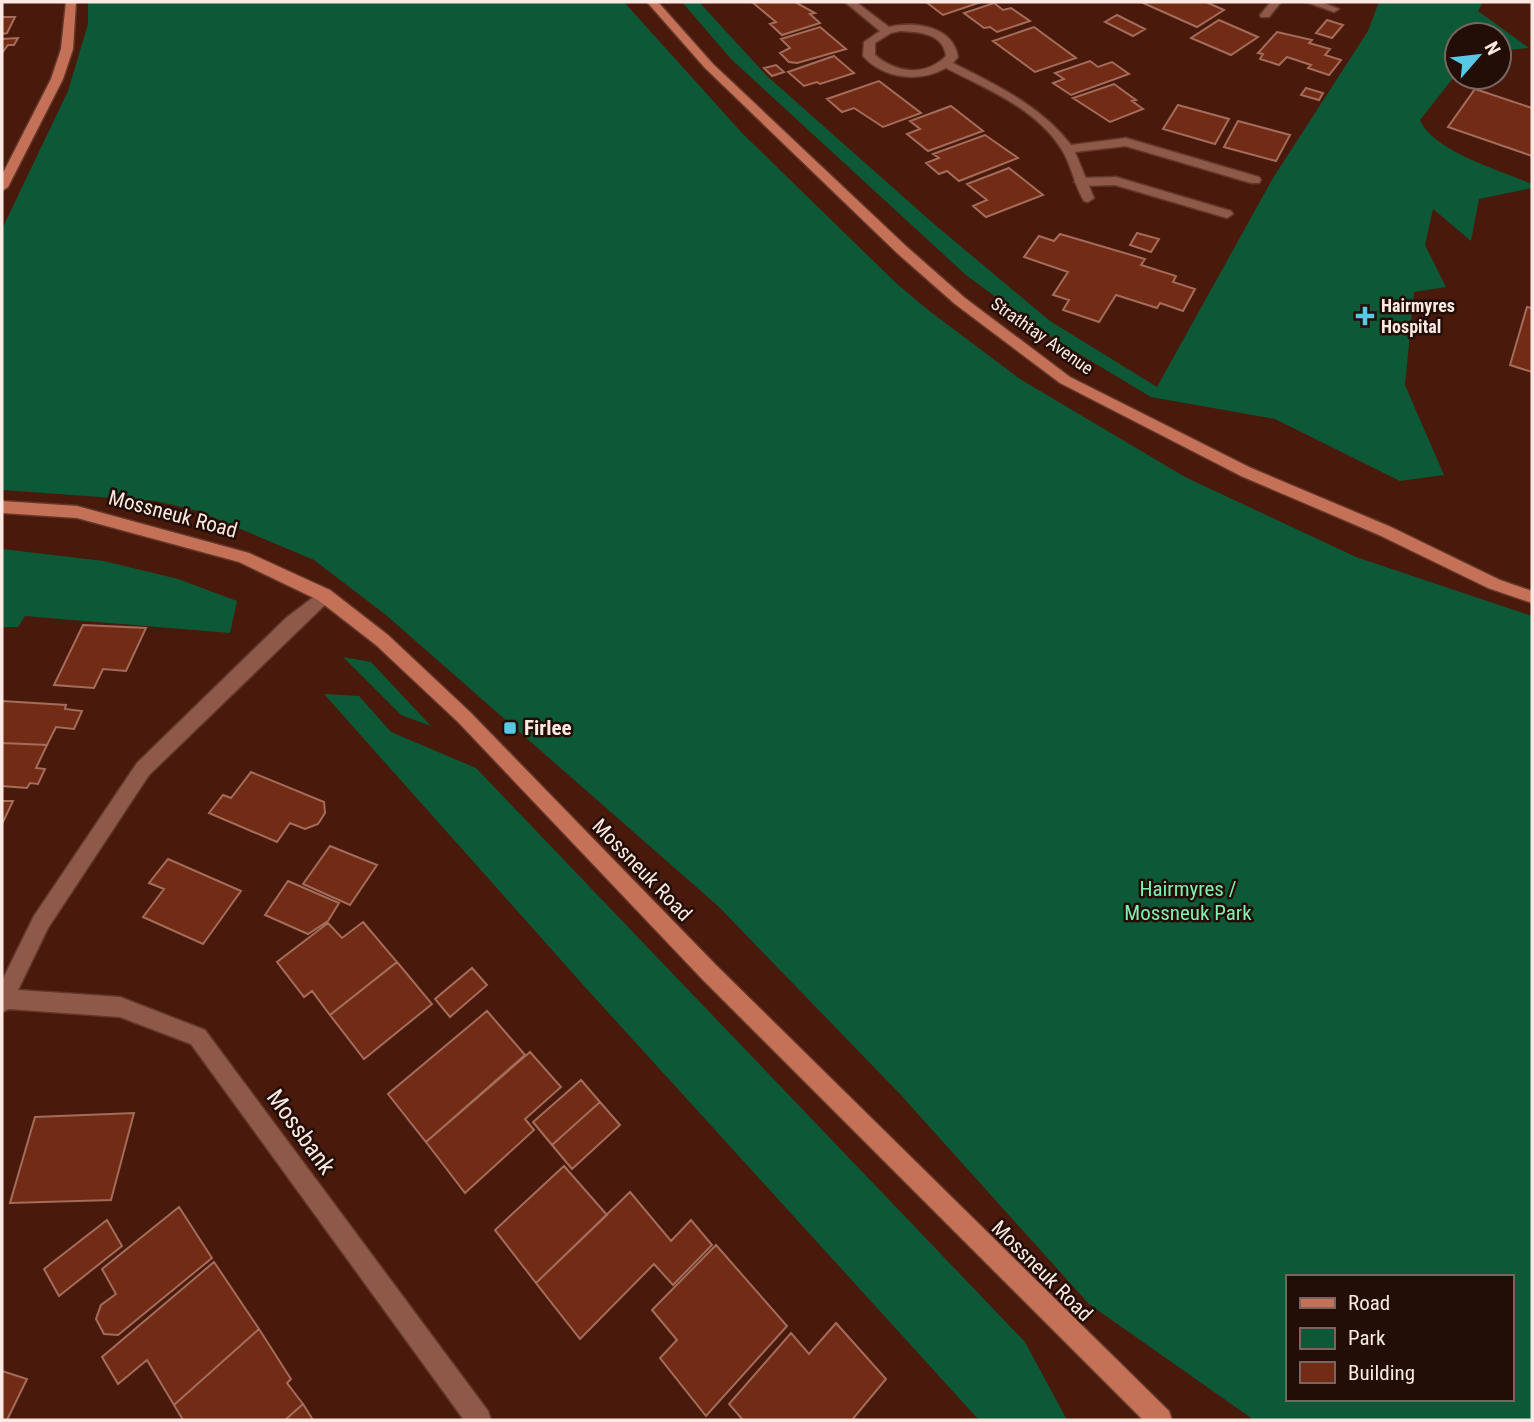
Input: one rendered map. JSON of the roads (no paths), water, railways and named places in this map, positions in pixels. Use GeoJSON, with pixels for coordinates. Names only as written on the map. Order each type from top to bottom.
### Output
{"type":"FeatureCollection","features":[{"type":"Feature","properties":{"kind":"street"},"geometry":{"type":"LineString","coordinates":[[2,187],[57,79],[67,49],[71,2]]}},
{"type":"Feature","properties":{"kind":"street","name":"Strathtay Avenue"},"geometry":{"type":"LineString","coordinates":[[652,2],[709,66],[902,250],[960,301],[1065,380],[1247,472],[1385,531],[1494,584],[1532,597]]}},
{"type":"Feature","properties":{"kind":"street"},"geometry":{"type":"LineString","coordinates":[[850,2],[887,31]]}},
{"type":"Feature","properties":{"kind":"street"},"geometry":{"type":"LineString","coordinates":[[1265,15],[1276,2]]}},
{"type":"Feature","properties":{"kind":"street"},"geometry":{"type":"LineString","coordinates":[[1311,2],[1334,9]]}},
{"type":"Feature","properties":{"kind":"street"},"geometry":{"type":"LineString","coordinates":[[914,28],[939,35],[952,49],[952,57],[947,64],[938,69],[912,74],[875,63],[867,49],[870,42],[887,31],[914,28]]}},
{"type":"Feature","properties":{"kind":"street"},"geometry":{"type":"LineString","coordinates":[[947,64],[1016,102],[1047,124],[1068,149],[1088,198]]}},
{"type":"Feature","properties":{"kind":"street"},"geometry":{"type":"LineString","coordinates":[[1068,149],[1126,142],[1255,180]]}},
{"type":"Feature","properties":{"kind":"street"},"geometry":{"type":"LineString","coordinates":[[1080,182],[1116,181],[1227,214]]}},
{"type":"Feature","properties":{"kind":"street","name":"Mossneuk Road"},"geometry":{"type":"LineString","coordinates":[[2,507],[77,512],[243,557],[324,595],[382,640],[464,718],[709,972],[1160,1420]]}},
{"type":"Feature","properties":{"kind":"street"},"geometry":{"type":"LineString","coordinates":[[3,1001],[41,922],[143,769],[324,595]]}},
{"type":"Feature","properties":{"kind":"street","name":"Mossbank"},"geometry":{"type":"LineString","coordinates":[[3,1001],[120,1007],[198,1038],[480,1420]]}},
{"type":"Feature","properties":{"kind":"place","name":"Hairmyres Hospital"},"geometry":{"type":"Point","coordinates":[1365,316]}},
{"type":"Feature","properties":{"kind":"place","name":"Firlee"},"geometry":{"type":"Point","coordinates":[510,728]}},
{"type":"Feature","properties":{"kind":"park label","name":"Hairmyres / Mossneuk Park"},"geometry":{"type":"Point","coordinates":[1188,901]}}]}
